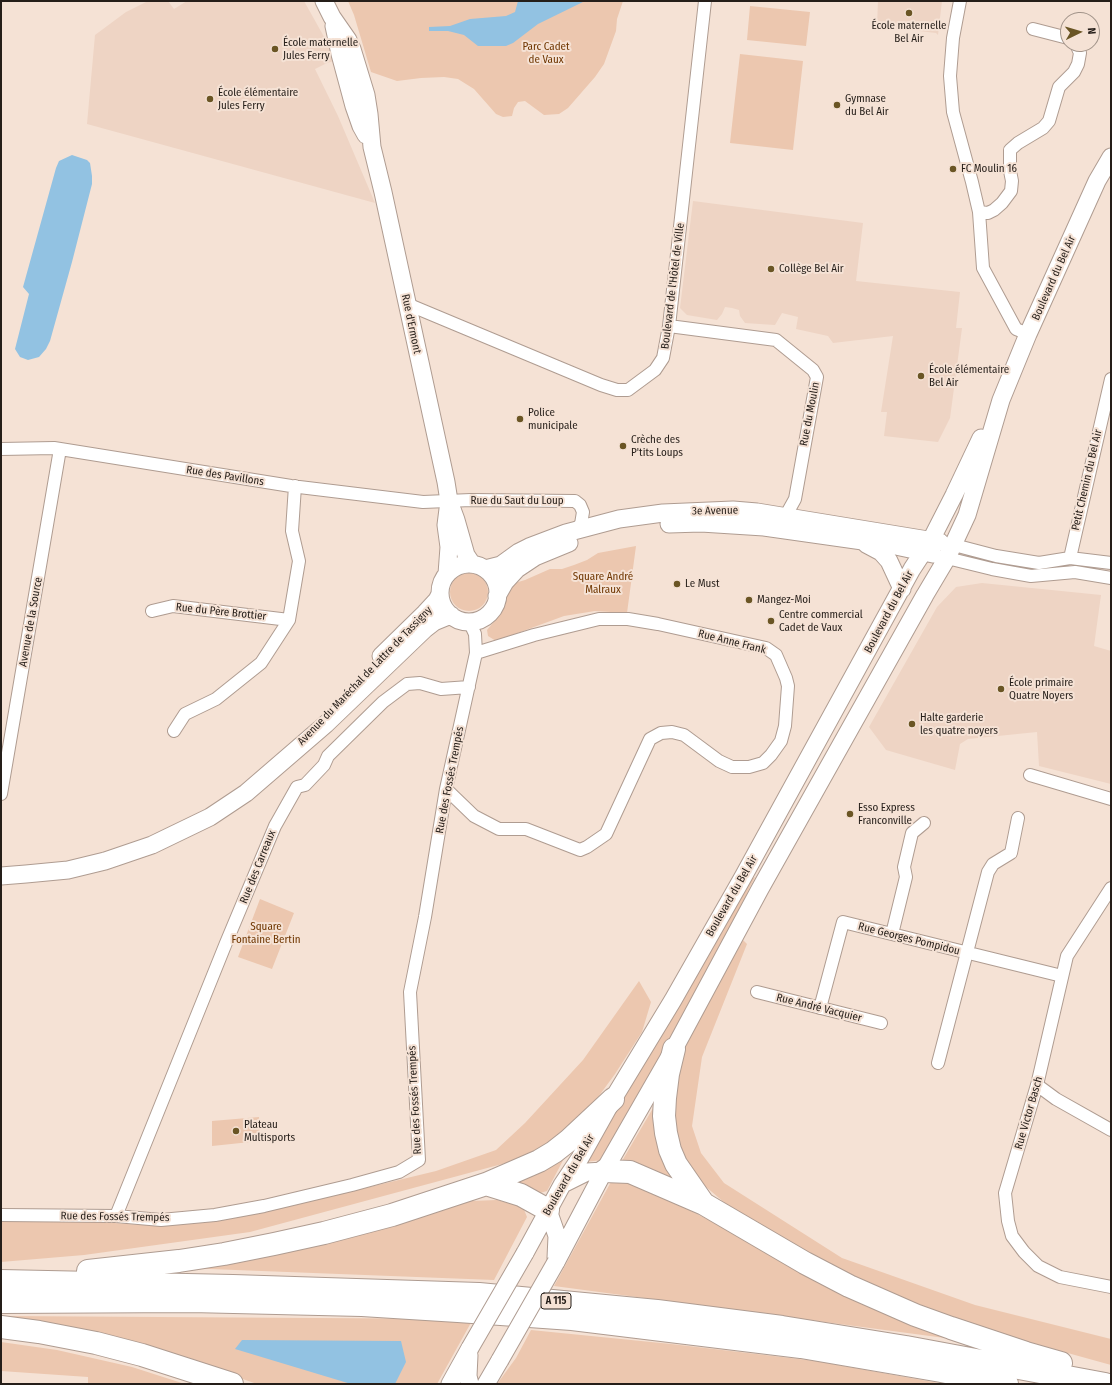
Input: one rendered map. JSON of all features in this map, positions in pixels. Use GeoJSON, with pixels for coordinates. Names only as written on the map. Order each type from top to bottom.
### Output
{"type":"FeatureCollection","features":[{"type":"Feature","properties":{"kind":"highway"},"geometry":{"type":"LineString","coordinates":[[674,1049],[668,1074],[665,1098],[664,1116],[666,1134],[670,1150],[676,1164],[704,1204]]}},
{"type":"Feature","properties":{"kind":"highway"},"geometry":{"type":"LineString","coordinates":[[1,1281],[179,1261],[274,1244],[324,1233],[392,1215],[486,1184],[539,1161],[568,1141],[613,1099]]}},
{"type":"Feature","properties":{"kind":"highway"},"geometry":{"type":"LineString","coordinates":[[604,1171],[630,1172],[704,1204],[817,1270],[915,1315],[1026,1353],[1111,1377]]}},
{"type":"Feature","properties":{"kind":"highway"},"geometry":{"type":"LineString","coordinates":[[486,1184],[521,1195],[548,1210]]}},
{"type":"Feature","properties":{"kind":"highway","name":"A 115"},"geometry":{"type":"LineString","coordinates":[[1,1281],[233,1286],[479,1294],[657,1311],[782,1327],[906,1347],[1105,1384]]}},
{"type":"Feature","properties":{"kind":"highway","name":"A 115"},"geometry":{"type":"LineString","coordinates":[[1,1302],[191,1301],[362,1305],[572,1319],[801,1347],[941,1370],[1007,1384]]}},
{"type":"Feature","properties":{"kind":"highway"},"geometry":{"type":"LineString","coordinates":[[1,1327],[39,1332],[96,1343],[142,1355],[232,1384]]}},
{"type":"Feature","properties":{"kind":"main road","name":"Rue d'Ermont"},"geometry":{"type":"LineString","coordinates":[[324,1],[332,17],[354,106],[361,126],[372,146],[449,501],[466,555],[479,567]]}},
{"type":"Feature","properties":{"kind":"main road","name":"Boulevard du Bel Air"},"geometry":{"type":"LineString","coordinates":[[450,1384],[467,1359],[562,1185],[580,1158],[613,1099],[673,1000],[744,877],[912,569],[928,545],[1001,400],[1028,334],[1098,181],[1111,157]]}},
{"type":"Feature","properties":{"kind":"main road","name":"Boulevard du Bel Air"},"geometry":{"type":"LineString","coordinates":[[486,1384],[556,1262],[604,1171],[674,1049],[760,889],[951,551],[967,514],[1001,400]]}},
{"type":"Feature","properties":{"kind":"main road","name":"Rue d'Ermont"},"geometry":{"type":"LineString","coordinates":[[447,574],[449,547],[446,525],[449,501]]}},
{"type":"Feature","properties":{"kind":"main road","name":"3e Avenue"},"geometry":{"type":"LineString","coordinates":[[479,567],[501,565],[519,552],[529,547],[575,530],[619,519],[663,513],[733,510],[786,517],[928,545],[951,551]]}},
{"type":"Feature","properties":{"kind":"main road","name":"3e Avenue"},"geometry":{"type":"LineString","coordinates":[[497,596],[505,582],[512,574],[534,558],[563,545],[612,532],[644,526],[701,523],[747,525],[855,540],[928,545]]}},
{"type":"Feature","properties":{"kind":"main road"},"geometry":{"type":"LineString","coordinates":[[855,540],[871,546],[881,552],[889,560],[902,589]]}},
{"type":"Feature","properties":{"kind":"main road"},"geometry":{"type":"LineString","coordinates":[[458,566],[479,567],[491,574],[497,588],[497,596],[492,609],[488,614],[469,622],[462,621],[451,615],[445,608],[440,594],[443,580],[452,569],[458,566]]}},
{"type":"Feature","properties":{"kind":"main road","name":"Avenue du Maréchal de Lattre de Tassigny"},"geometry":{"type":"LineString","coordinates":[[289,756],[320,720],[400,636],[425,613],[437,600],[440,594]]}},
{"type":"Feature","properties":{"kind":"main road","name":"Avenue du Maréchal de Lattre de Tassigny"},"geometry":{"type":"LineString","coordinates":[[1,876],[46,873],[105,862],[152,846],[197,824],[246,793],[326,724],[425,629],[434,622],[451,615]]}},
{"type":"Feature","properties":{"kind":"main road"},"geometry":{"type":"LineString","coordinates":[[562,1185],[587,1172],[604,1171]]}},
{"type":"Feature","properties":{"kind":"main road"},"geometry":{"type":"LineString","coordinates":[[548,1210],[556,1236],[556,1262]]}},
{"type":"Feature","properties":{"kind":"main road"},"geometry":{"type":"LineString","coordinates":[[467,1359],[470,1384]]}},
{"type":"Feature","properties":{"kind":"street","name":"Boulevard de l'Hôtel de Ville"},"geometry":{"type":"LineString","coordinates":[[407,304],[609,388],[623,391],[628,390],[655,370],[660,364],[666,349],[706,1]]}},
{"type":"Feature","properties":{"kind":"street"},"geometry":{"type":"LineString","coordinates":[[960,1],[952,38],[950,76],[953,112],[979,212],[983,268],[1016,328],[1028,334]]}},
{"type":"Feature","properties":{"kind":"street"},"geometry":{"type":"LineString","coordinates":[[1033,29],[1060,36]]}},
{"type":"Feature","properties":{"kind":"street"},"geometry":{"type":"LineString","coordinates":[[979,212],[988,213],[994,210],[1002,203],[1011,190],[1012,181],[1010,171],[1010,150],[1018,143],[1043,128],[1049,121],[1059,87],[1074,72],[1078,64],[1080,52]]}},
{"type":"Feature","properties":{"kind":"street","name":"Rue du Moulin"},"geometry":{"type":"LineString","coordinates":[[669,326],[776,340],[813,370],[817,377],[795,498],[786,517]]}},
{"type":"Feature","properties":{"kind":"street","name":"Petit Chemin du Bel Air"},"geometry":{"type":"LineString","coordinates":[[1070,558],[1111,379]]}},
{"type":"Feature","properties":{"kind":"street","name":"Rue des Pavillons"},"geometry":{"type":"LineString","coordinates":[[1,449],[60,449],[295,486],[423,502],[449,501]]}},
{"type":"Feature","properties":{"kind":"street","name":"Avenue de la Source"},"geometry":{"type":"LineString","coordinates":[[2,794],[3,768],[60,449]]}},
{"type":"Feature","properties":{"kind":"street"},"geometry":{"type":"LineString","coordinates":[[174,731],[185,714],[216,699],[261,663],[289,620],[299,561],[292,531],[295,486]]}},
{"type":"Feature","properties":{"kind":"street","name":"Rue du Saut du Loup"},"geometry":{"type":"LineString","coordinates":[[449,501],[575,501],[580,505],[583,512],[581,524],[575,530]]}},
{"type":"Feature","properties":{"kind":"street"},"geometry":{"type":"LineString","coordinates":[[951,551],[1039,563],[1070,558],[1111,563]]}},
{"type":"Feature","properties":{"kind":"street"},"geometry":{"type":"LineString","coordinates":[[951,551],[992,569],[1031,576],[1075,572],[1111,578]]}},
{"type":"Feature","properties":{"kind":"street","name":"Rue du Père Brottier"},"geometry":{"type":"LineString","coordinates":[[152,611],[173,606],[289,620]]}},
{"type":"Feature","properties":{"kind":"street","name":"Rue Anne Frank"},"geometry":{"type":"LineString","coordinates":[[446,789],[474,816],[499,829],[526,829],[580,850],[606,834],[650,739],[661,733],[672,732],[684,735],[719,761],[732,767],[749,767],[763,763],[781,741],[788,686],[776,655],[766,648],[658,624],[628,619],[599,619],[549,631],[476,653]]}},
{"type":"Feature","properties":{"kind":"street","name":"Rue des Fossés Trempés"},"geometry":{"type":"LineString","coordinates":[[1,1216],[116,1216],[161,1220],[215,1215],[264,1206],[352,1185],[400,1172],[419,1160],[410,992],[425,917],[446,789],[476,653],[474,634],[469,622]]}},
{"type":"Feature","properties":{"kind":"street","name":"Rue des Carreaux"},"geometry":{"type":"LineString","coordinates":[[116,1216],[226,943],[275,826],[297,787],[305,785],[324,765],[328,756],[383,702],[407,684],[420,683],[441,689],[469,687]]}},
{"type":"Feature","properties":{"kind":"street"},"geometry":{"type":"LineString","coordinates":[[1030,776],[1111,799]]}},
{"type":"Feature","properties":{"kind":"street"},"geometry":{"type":"LineString","coordinates":[[938,1063],[988,872],[993,864],[1010,852],[1018,818]]}},
{"type":"Feature","properties":{"kind":"street"},"geometry":{"type":"LineString","coordinates":[[892,934],[906,877],[904,867],[912,833],[924,823]]}},
{"type":"Feature","properties":{"kind":"street","name":"Rue Victor Basch"},"geometry":{"type":"LineString","coordinates":[[1111,888],[1067,956],[1037,1085],[1006,1193],[1008,1221],[1012,1236],[1024,1252],[1038,1266],[1060,1277],[1111,1287]]}},
{"type":"Feature","properties":{"kind":"street","name":"Rue Georges Pompidou"},"geometry":{"type":"LineString","coordinates":[[820,1008],[843,922],[1062,976]]}},
{"type":"Feature","properties":{"kind":"street","name":"Rue André Vacquier"},"geometry":{"type":"LineString","coordinates":[[758,992],[881,1023]]}},
{"type":"Feature","properties":{"kind":"street"},"geometry":{"type":"LineString","coordinates":[[1037,1085],[1056,1099],[1111,1130]]}},
{"type":"Feature","properties":{"kind":"shaded area","name":"École élémentaire Jules Ferry"},"geometry":{"type":"Polygon","coordinates":[[[148,1],[168,1],[174,9],[187,1],[304,1],[337,60],[315,69],[338,116],[375,203],[87,124],[95,35],[126,12],[148,1]]]}},
{"type":"Feature","properties":{"kind":"shaded area","name":"École maternelle Bel Air"},"geometry":{"type":"Polygon","coordinates":[[[878,1],[942,1],[938,35],[936,33],[877,26],[878,1]]]}},
{"type":"Feature","properties":{"kind":"shaded area","name":"Collège Bel Air"},"geometry":{"type":"Polygon","coordinates":[[[693,201],[863,223],[856,281],[960,292],[956,328],[962,328],[950,418],[938,442],[884,436],[887,412],[881,412],[893,336],[833,343],[828,336],[796,329],[798,317],[782,313],[775,325],[745,323],[740,316],[739,310],[725,307],[717,320],[687,315],[680,308],[693,201]]]}},
{"type":"Feature","properties":{"kind":"shaded area","name":"École primaire Quatre Noyers"},"geometry":{"type":"Polygon","coordinates":[[[982,583],[1101,595],[1094,646],[1111,651],[1111,784],[1039,766],[1037,732],[968,739],[960,744],[955,770],[886,750],[869,727],[937,607],[956,587],[982,583]]]}},
{"type":"Feature","properties":{"kind":"green space","name":"Parc Cadet de Vaux"},"geometry":{"type":"Polygon","coordinates":[[[348,1],[623,1],[617,19],[616,31],[604,64],[595,77],[568,108],[559,114],[544,115],[525,101],[518,102],[514,108],[512,116],[503,117],[496,114],[474,89],[458,79],[444,77],[397,81],[371,72],[354,15],[348,1]]]}},
{"type":"Feature","properties":{"kind":"green space"},"geometry":{"type":"Polygon","coordinates":[[[750,6],[810,12],[806,46],[747,40],[750,6]]]}},
{"type":"Feature","properties":{"kind":"green space"},"geometry":{"type":"Polygon","coordinates":[[[740,54],[803,61],[793,150],[730,143],[740,54]]]}},
{"type":"Feature","properties":{"kind":"green space","name":"Square André Malraux"},"geometry":{"type":"Polygon","coordinates":[[[636,546],[627,613],[595,611],[564,616],[496,641],[488,636],[487,630],[505,606],[509,588],[515,583],[550,569],[562,569],[574,565],[587,560],[598,553],[636,546]]]}},
{"type":"Feature","properties":{"kind":"green space"},"geometry":{"type":"Polygon","coordinates":[[[465,573],[473,573],[483,578],[487,585],[487,599],[483,606],[473,611],[465,611],[455,606],[453,603],[450,596],[450,588],[455,578],[458,576],[465,573]]]}},
{"type":"Feature","properties":{"kind":"green space"},"geometry":{"type":"Polygon","coordinates":[[[755,877],[708,972],[602,1160],[585,1162],[751,879],[755,877]]]}},
{"type":"Feature","properties":{"kind":"green space","name":"Square Fontaine Bertin"},"geometry":{"type":"Polygon","coordinates":[[[260,899],[294,913],[272,969],[238,957],[260,899]]]}},
{"type":"Feature","properties":{"kind":"green space"},"geometry":{"type":"Polygon","coordinates":[[[743,940],[747,944],[702,1057],[692,1126],[701,1153],[724,1183],[842,1258],[975,1305],[1111,1339],[1111,1365],[1028,1342],[948,1317],[865,1284],[782,1240],[726,1204],[698,1180],[687,1163],[679,1146],[675,1130],[675,1075],[680,1058],[700,1018],[743,940]]]}},
{"type":"Feature","properties":{"kind":"green space"},"geometry":{"type":"Polygon","coordinates":[[[639,981],[651,1002],[642,1032],[615,1074],[585,1115],[543,1153],[250,1232],[84,1255],[1,1262],[1,1221],[76,1220],[140,1225],[291,1206],[436,1171],[496,1150],[525,1123],[583,1060],[639,981]]]}},
{"type":"Feature","properties":{"kind":"green space"},"geometry":{"type":"Polygon","coordinates":[[[656,1103],[679,1182],[622,1161],[656,1103]]]}},
{"type":"Feature","properties":{"kind":"green space","name":"Plateau Multisports"},"geometry":{"type":"Polygon","coordinates":[[[259,1117],[260,1141],[212,1146],[212,1121],[259,1117]]]}},
{"type":"Feature","properties":{"kind":"green space"},"geometry":{"type":"Polygon","coordinates":[[[570,1147],[547,1191],[540,1193],[516,1184],[513,1181],[570,1147]]]}},
{"type":"Feature","properties":{"kind":"green space"},"geometry":{"type":"Polygon","coordinates":[[[612,1180],[643,1186],[726,1229],[960,1340],[554,1286],[612,1180]]]}},
{"type":"Feature","properties":{"kind":"green space"},"geometry":{"type":"Polygon","coordinates":[[[497,1200],[523,1207],[527,1217],[494,1280],[184,1268],[471,1201],[497,1200]]]}},
{"type":"Feature","properties":{"kind":"green space"},"geometry":{"type":"Polygon","coordinates":[[[1,1316],[473,1319],[437,1384],[257,1384],[145,1345],[1,1316]]]}},
{"type":"Feature","properties":{"kind":"green space"},"geometry":{"type":"Polygon","coordinates":[[[531,1330],[671,1344],[816,1361],[944,1384],[497,1384],[516,1358],[531,1330]]]}},
{"type":"Feature","properties":{"kind":"green space"},"geometry":{"type":"Polygon","coordinates":[[[1,1342],[57,1350],[132,1367],[185,1384],[88,1384],[88,1377],[1,1371],[1,1342]]]}},
{"type":"Feature","properties":{"kind":"water"},"geometry":{"type":"Polygon","coordinates":[[[518,1],[585,1],[538,24],[513,43],[506,46],[478,46],[464,35],[448,31],[429,31],[429,27],[450,26],[470,19],[506,16],[515,12],[518,1]]]}},
{"type":"Feature","properties":{"kind":"water"},"geometry":{"type":"Polygon","coordinates":[[[72,155],[87,160],[90,163],[92,184],[50,341],[46,349],[39,357],[28,360],[20,357],[15,349],[29,294],[23,287],[56,168],[59,161],[72,155]]]}},
{"type":"Feature","properties":{"kind":"water"},"geometry":{"type":"Polygon","coordinates":[[[242,1340],[401,1341],[406,1362],[395,1384],[351,1384],[235,1349],[242,1340]]]}},
{"type":"Feature","properties":{"kind":"place","name":"École maternelle Bel Air"},"geometry":{"type":"Point","coordinates":[909,13]}},
{"type":"Feature","properties":{"kind":"place","name":"École maternelle Jules Ferry"},"geometry":{"type":"Point","coordinates":[275,49]}},
{"type":"Feature","properties":{"kind":"place","name":"École élémentaire Jules Ferry"},"geometry":{"type":"Point","coordinates":[210,99]}},
{"type":"Feature","properties":{"kind":"place","name":"Gymnase du Bel Air"},"geometry":{"type":"Point","coordinates":[837,105]}},
{"type":"Feature","properties":{"kind":"place","name":"FC Moulin 16"},"geometry":{"type":"Point","coordinates":[953,169]}},
{"type":"Feature","properties":{"kind":"place","name":"Collège Bel Air"},"geometry":{"type":"Point","coordinates":[771,269]}},
{"type":"Feature","properties":{"kind":"place","name":"École élémentaire Bel Air"},"geometry":{"type":"Point","coordinates":[921,376]}},
{"type":"Feature","properties":{"kind":"place","name":"Police municipale"},"geometry":{"type":"Point","coordinates":[520,419]}},
{"type":"Feature","properties":{"kind":"place","name":"Crèche des P'tits Loups"},"geometry":{"type":"Point","coordinates":[623,446]}},
{"type":"Feature","properties":{"kind":"place","name":"Le Must"},"geometry":{"type":"Point","coordinates":[677,584]}},
{"type":"Feature","properties":{"kind":"place","name":"Mangez-Moi"},"geometry":{"type":"Point","coordinates":[749,600]}},
{"type":"Feature","properties":{"kind":"place","name":"Centre commercial Cadet de Vaux"},"geometry":{"type":"Point","coordinates":[771,621]}},
{"type":"Feature","properties":{"kind":"place","name":"École primaire Quatre Noyers"},"geometry":{"type":"Point","coordinates":[1001,689]}},
{"type":"Feature","properties":{"kind":"place","name":"Halte garderie les quatre noyers"},"geometry":{"type":"Point","coordinates":[912,724]}},
{"type":"Feature","properties":{"kind":"place","name":"Esso Express Franconville"},"geometry":{"type":"Point","coordinates":[850,814]}},
{"type":"Feature","properties":{"kind":"place","name":"Plateau Multisports"},"geometry":{"type":"Point","coordinates":[236,1131]}}]}
